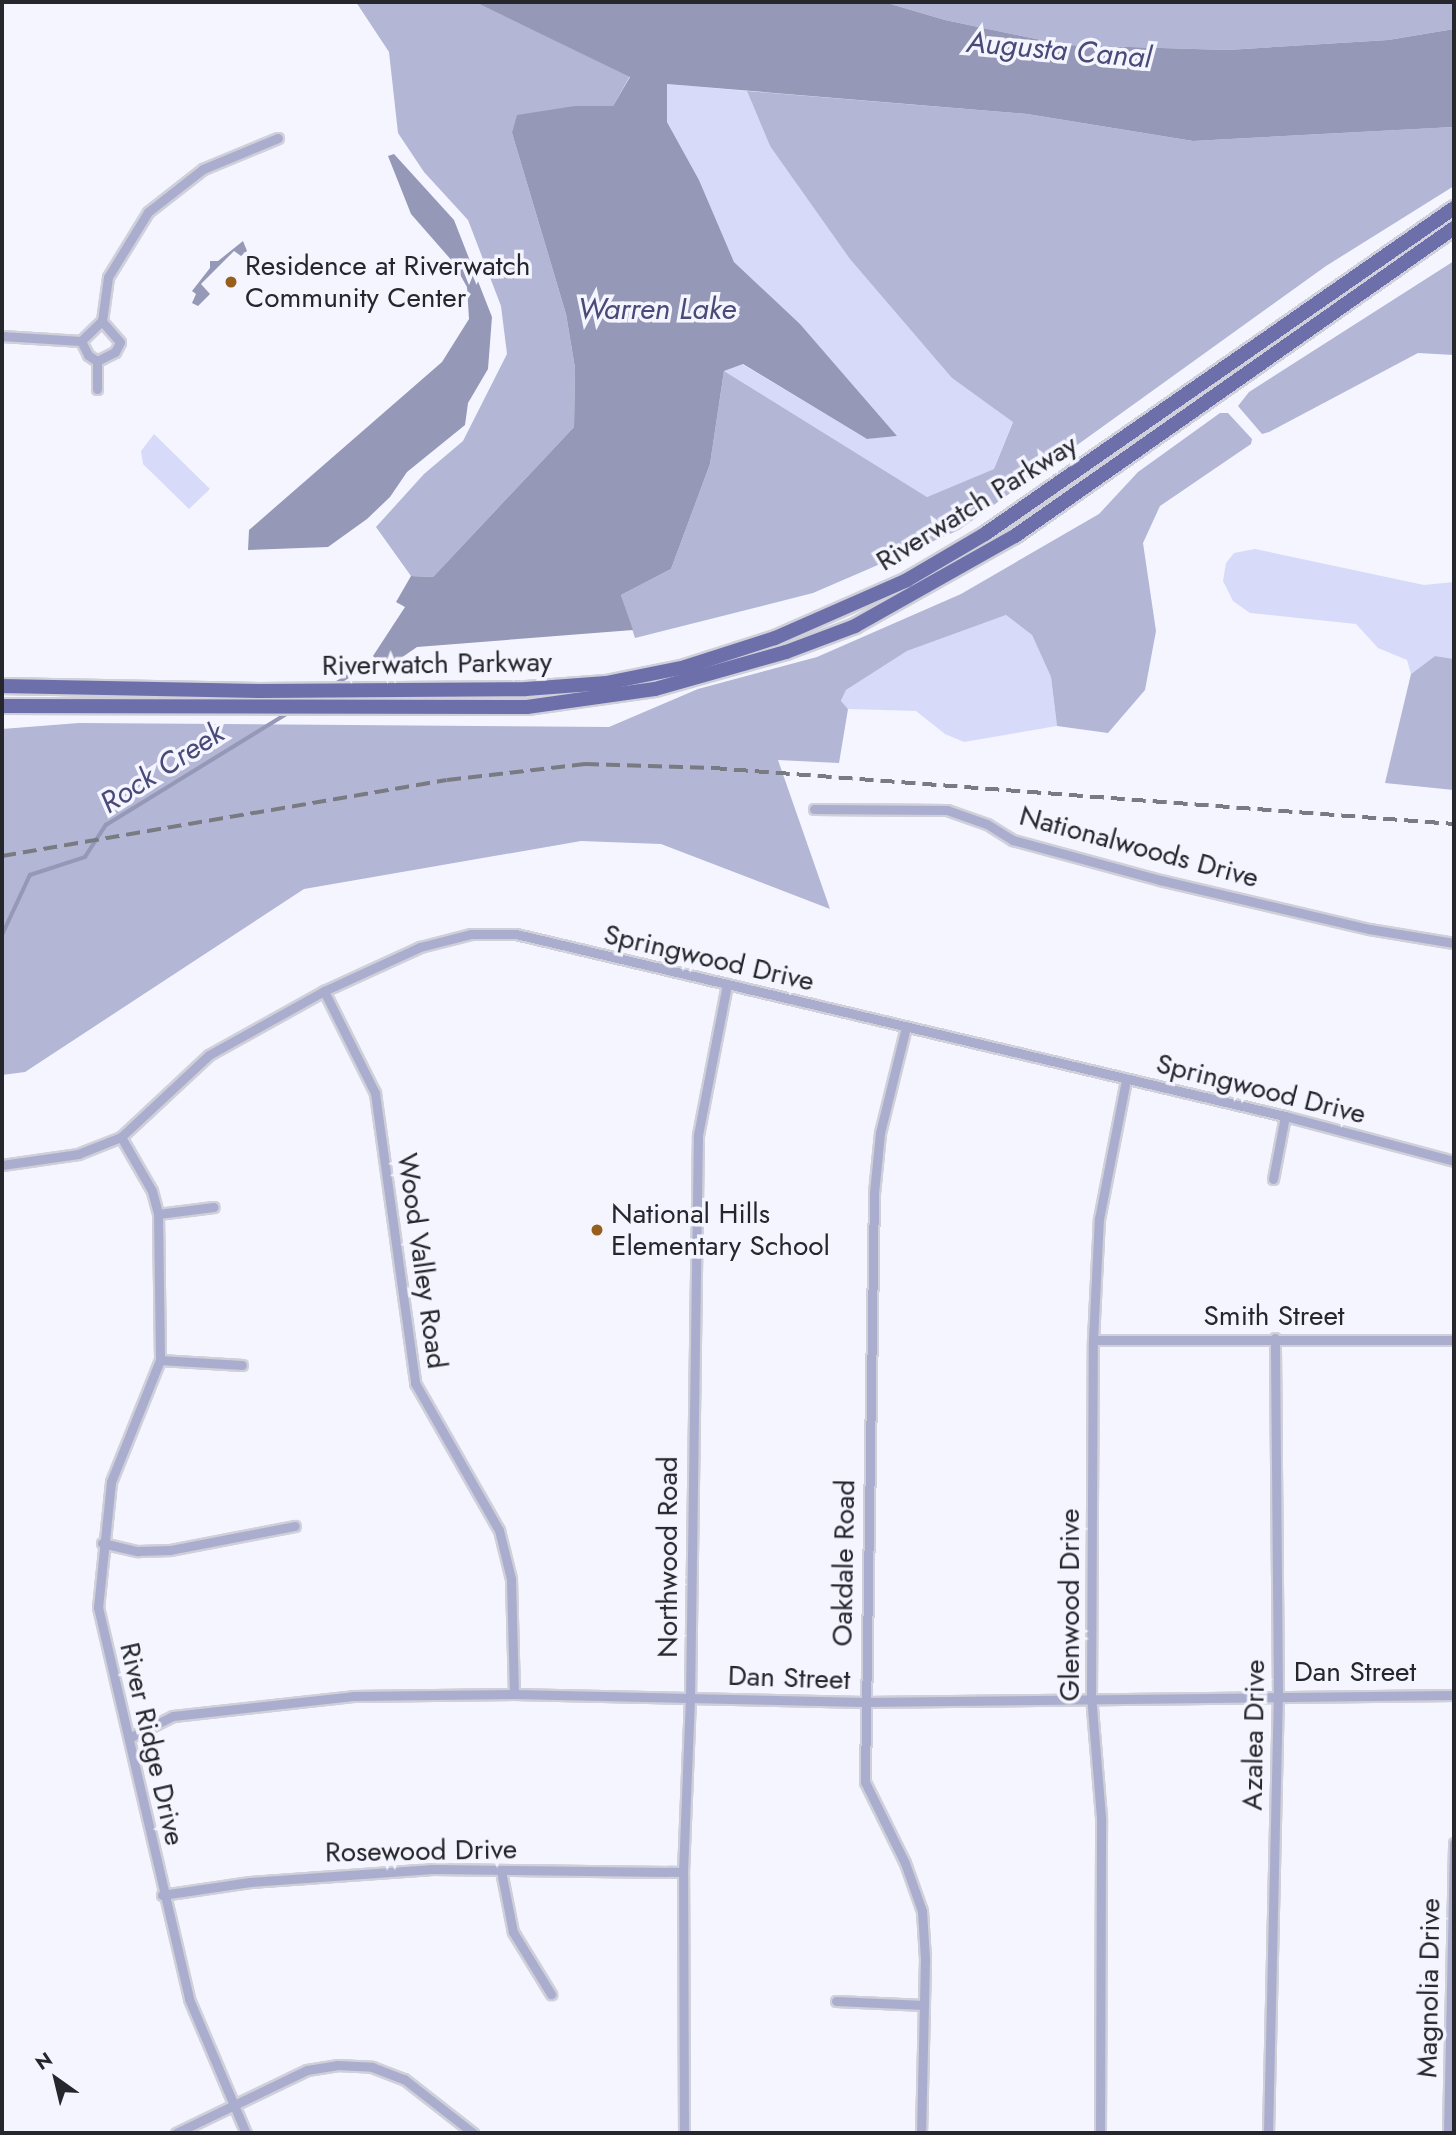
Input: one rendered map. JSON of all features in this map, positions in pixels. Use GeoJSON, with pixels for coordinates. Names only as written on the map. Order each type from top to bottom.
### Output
{"type":"FeatureCollection","features":[{"type":"Feature","properties":{"kind":"main road","name":"Riverwatch Parkway"},"geometry":{"type":"LineString","coordinates":[[2,686],[454,692],[606,683],[685,667],[840,612],[985,534],[1454,208]]}},
{"type":"Feature","properties":{"kind":"main road","name":"Riverwatch Parkway"},"geometry":{"type":"LineString","coordinates":[[2,706],[527,707],[655,689],[712,676],[855,626],[1015,536],[1454,228]]}},
{"type":"Feature","properties":{"kind":"street"},"geometry":{"type":"LineString","coordinates":[[2,336],[81,341],[102,321],[108,277],[148,212],[203,169],[278,138]]}},
{"type":"Feature","properties":{"kind":"street"},"geometry":{"type":"LineString","coordinates":[[97,360],[115,352],[120,342],[102,321]]}},
{"type":"Feature","properties":{"kind":"street"},"geometry":{"type":"LineString","coordinates":[[81,341],[88,355],[97,360]]}},
{"type":"Feature","properties":{"kind":"street"},"geometry":{"type":"LineString","coordinates":[[97,360],[97,389]]}},
{"type":"Feature","properties":{"kind":"street","name":"Nationalwoods Drive"},"geometry":{"type":"LineString","coordinates":[[814,809],[947,810],[987,824],[1013,840],[1160,880],[1369,929],[1454,943]]}},
{"type":"Feature","properties":{"kind":"street","name":"Springwood Drive"},"geometry":{"type":"LineString","coordinates":[[2,1165],[78,1154],[121,1137],[209,1055],[324,991],[420,947],[471,934],[516,934],[1285,1116],[1454,1161]]}},
{"type":"Feature","properties":{"kind":"street","name":"Northwood Road"},"geometry":{"type":"LineString","coordinates":[[684,2133],[683,1872],[690,1698],[698,1135],[727,984]]}},
{"type":"Feature","properties":{"kind":"street","name":"Wood Valley Road"},"geometry":{"type":"LineString","coordinates":[[324,991],[374,1093],[415,1383],[499,1530],[511,1579],[514,1694]]}},
{"type":"Feature","properties":{"kind":"street","name":"Oakdale Road"},"geometry":{"type":"LineString","coordinates":[[906,1027],[880,1133],[874,1193],[864,1782],[905,1863],[922,1911],[924,2005],[921,2133]]}},
{"type":"Feature","properties":{"kind":"street","name":"Glenwood Drive"},"geometry":{"type":"LineString","coordinates":[[1100,2133],[1101,1817],[1091,1696],[1093,1340],[1099,1219],[1126,1080]]}},
{"type":"Feature","properties":{"kind":"street"},"geometry":{"type":"LineString","coordinates":[[1273,1179],[1285,1116]]}},
{"type":"Feature","properties":{"kind":"street","name":"River Ridge Drive"},"geometry":{"type":"LineString","coordinates":[[121,1137],[152,1191],[158,1214],[160,1360],[111,1482],[102,1544],[98,1607],[149,1812],[162,1895],[189,1999],[232,2106],[246,2133]]}},
{"type":"Feature","properties":{"kind":"street"},"geometry":{"type":"LineString","coordinates":[[158,1214],[214,1207]]}},
{"type":"Feature","properties":{"kind":"street","name":"Azalea Drive"},"geometry":{"type":"LineString","coordinates":[[1268,2133],[1278,1694],[1275,1338]]}},
{"type":"Feature","properties":{"kind":"street","name":"Smith Street"},"geometry":{"type":"LineString","coordinates":[[1093,1340],[1454,1340]]}},
{"type":"Feature","properties":{"kind":"street"},"geometry":{"type":"LineString","coordinates":[[160,1360],[242,1365]]}},
{"type":"Feature","properties":{"kind":"street"},"geometry":{"type":"LineString","coordinates":[[102,1544],[138,1551],[170,1550],[295,1526]]}},
{"type":"Feature","properties":{"kind":"street","name":"Dan Street"},"geometry":{"type":"LineString","coordinates":[[129,1738],[173,1716],[353,1696],[514,1694],[864,1702],[1091,1696],[1454,1695]]}},
{"type":"Feature","properties":{"kind":"street","name":"Magnolia Drive"},"geometry":{"type":"LineString","coordinates":[[1448,2133],[1454,1843]]}},
{"type":"Feature","properties":{"kind":"street"},"geometry":{"type":"LineString","coordinates":[[501,1871],[513,1932],[551,1994]]}},
{"type":"Feature","properties":{"kind":"street","name":"Rosewood Drive"},"geometry":{"type":"LineString","coordinates":[[162,1895],[250,1882],[365,1872],[683,1872]]}},
{"type":"Feature","properties":{"kind":"street"},"geometry":{"type":"LineString","coordinates":[[836,2001],[924,2005]]}},
{"type":"Feature","properties":{"kind":"street"},"geometry":{"type":"LineString","coordinates":[[176,2133],[307,2070],[372,2067],[404,2079],[472,2133]]}},
{"type":"Feature","properties":{"kind":"shaded area"},"geometry":{"type":"Polygon","coordinates":[[[356,2],[475,2],[630,76],[613,106],[575,106],[512,133],[566,314],[575,368],[574,427],[433,577],[411,576],[376,527],[424,474],[463,441],[507,354],[501,306],[468,220],[424,172],[398,133],[389,52],[356,2]]]}},
{"type":"Feature","properties":{"kind":"shaded area"},"geometry":{"type":"Polygon","coordinates":[[[884,2],[1454,2],[1454,29],[1388,40],[1227,50],[1065,45],[945,20],[884,2]]]}},
{"type":"Feature","properties":{"kind":"shaded area"},"geometry":{"type":"Polygon","coordinates":[[[667,84],[747,91],[770,146],[952,378],[1013,421],[994,469],[927,497],[724,371],[742,364],[867,439],[897,436],[800,324],[734,262],[699,180],[667,122],[667,84]]]}},
{"type":"Feature","properties":{"kind":"shaded area"},"geometry":{"type":"Polygon","coordinates":[[[747,91],[1027,114],[1193,141],[1454,127],[1454,186],[1326,266],[959,530],[813,593],[635,638],[621,595],[671,569],[710,464],[724,371],[927,497],[994,469],[1013,422],[952,378],[850,259],[770,146],[747,91]]]}},
{"type":"Feature","properties":{"kind":"shaded area"},"geometry":{"type":"Polygon","coordinates":[[[1454,261],[1454,355],[1418,353],[1262,434],[1238,406],[1249,392],[1454,261]]]}},
{"type":"Feature","properties":{"kind":"shaded area"},"geometry":{"type":"Polygon","coordinates":[[[1220,413],[1228,413],[1252,439],[1251,444],[1160,506],[1143,543],[1156,631],[1145,690],[1108,733],[1057,726],[1051,677],[1032,635],[1006,615],[907,651],[846,690],[841,701],[848,709],[839,763],[778,760],[830,909],[661,844],[581,841],[304,889],[25,1072],[2,1075],[2,729],[79,723],[609,727],[698,689],[817,657],[961,594],[1099,514],[1138,472],[1220,413]]]}},
{"type":"Feature","properties":{"kind":"shaded area"},"geometry":{"type":"Polygon","coordinates":[[[154,434],[210,489],[189,509],[143,464],[141,451],[154,434]]]}},
{"type":"Feature","properties":{"kind":"shaded area"},"geometry":{"type":"Polygon","coordinates":[[[1255,549],[1424,585],[1454,582],[1454,659],[1435,656],[1411,674],[1407,660],[1378,648],[1356,624],[1250,613],[1233,601],[1223,581],[1226,563],[1234,553],[1255,549]]]}},
{"type":"Feature","properties":{"kind":"shaded area"},"geometry":{"type":"Polygon","coordinates":[[[1006,615],[1032,635],[1051,677],[1057,726],[964,742],[945,734],[916,711],[848,709],[841,702],[846,690],[907,651],[1006,615]]]}},
{"type":"Feature","properties":{"kind":"shaded area"},"geometry":{"type":"Polygon","coordinates":[[[1435,656],[1454,659],[1454,790],[1385,783],[1411,674],[1435,656]]]}},
{"type":"Feature","properties":{"kind":"water"},"geometry":{"type":"Polygon","coordinates":[[[475,2],[884,2],[945,20],[1065,45],[1227,50],[1388,40],[1454,29],[1454,127],[1193,141],[1027,114],[667,84],[667,122],[699,180],[734,262],[800,324],[897,436],[867,439],[743,364],[724,371],[710,464],[671,569],[621,595],[633,630],[417,647],[385,669],[373,656],[405,607],[396,602],[411,576],[433,577],[574,427],[575,368],[566,314],[512,133],[517,115],[575,106],[613,106],[630,77],[475,2]]]}},
{"type":"Feature","properties":{"kind":"water"},"geometry":{"type":"Polygon","coordinates":[[[394,154],[454,220],[492,317],[488,369],[468,403],[465,425],[407,472],[390,497],[367,519],[328,547],[248,550],[249,530],[442,362],[469,319],[467,287],[453,262],[411,214],[388,156],[394,154]]]}},
{"type":"Feature","properties":{"kind":"water"},"geometry":{"type":"Polygon","coordinates":[[[243,241],[247,251],[241,256],[234,251],[201,284],[210,294],[198,306],[192,303],[196,294],[192,291],[210,268],[210,261],[218,261],[243,241]]]}},
{"type":"Feature","properties":{"kind":"waterway","name":"Rock Creek"},"geometry":{"type":"LineString","coordinates":[[332,686],[380,657]]}},
{"type":"Feature","properties":{"kind":"waterway","name":"Rock Creek"},"geometry":{"type":"LineString","coordinates":[[2,935],[30,875],[85,857],[106,825],[290,712]]}},
{"type":"Feature","properties":{"kind":"railway"},"geometry":{"type":"LineString","coordinates":[[2,856],[447,780],[585,764],[713,768],[1454,824]]}},
{"type":"Feature","properties":{"kind":"place","name":"Residence at Riverwatch Community Center"},"geometry":{"type":"Point","coordinates":[231,282]}},
{"type":"Feature","properties":{"kind":"place","name":"National Hills Elementary School"},"geometry":{"type":"Point","coordinates":[597,1230]}},
{"type":"Feature","properties":{"kind":"water label","name":"Augusta Canal"},"geometry":{"type":"Point","coordinates":[1059,50]}},
{"type":"Feature","properties":{"kind":"water label","name":"Warren Lake"},"geometry":{"type":"Point","coordinates":[657,309]}}]}
